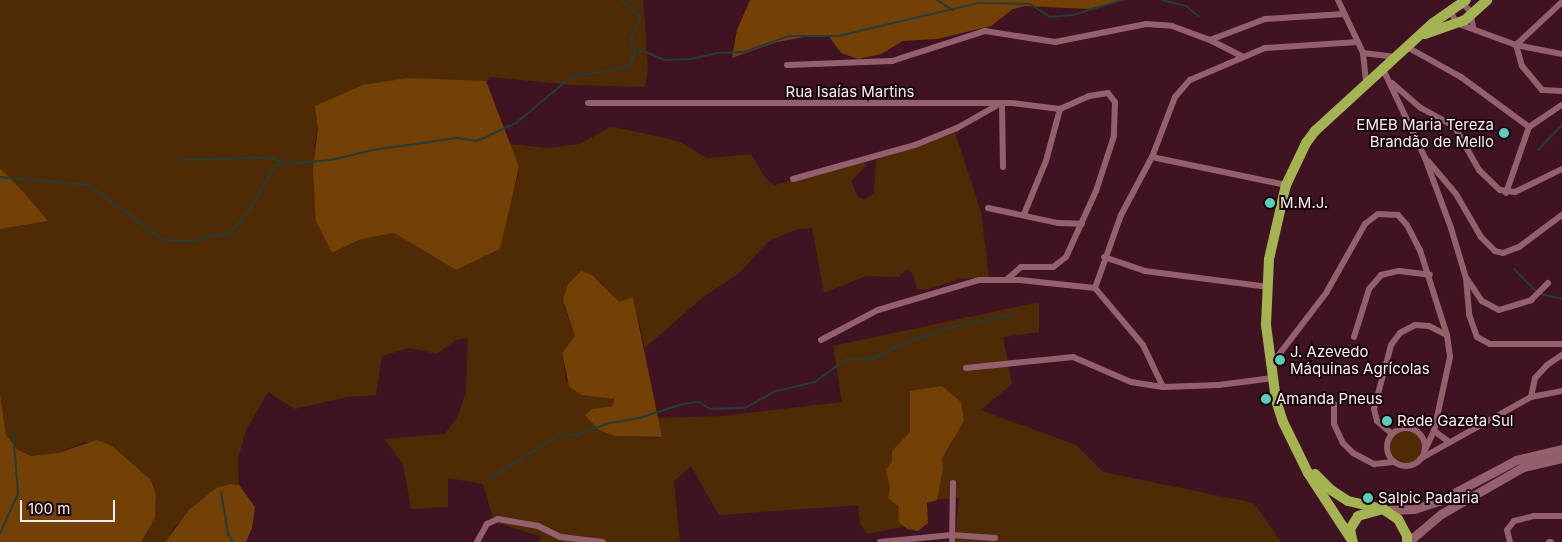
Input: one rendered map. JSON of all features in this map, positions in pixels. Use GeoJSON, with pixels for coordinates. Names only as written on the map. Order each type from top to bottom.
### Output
{"type":"FeatureCollection","features":[{"type":"Feature","properties":{"kind":"highway"},"geometry":{"type":"LineString","coordinates":[[1424,34],[1456,23],[1471,14],[1487,0]]}},
{"type":"Feature","properties":{"kind":"highway"},"geometry":{"type":"LineString","coordinates":[[1353,541],[1291,442],[1280,415],[1266,325],[1269,259],[1286,185],[1306,144],[1315,131],[1382,67],[1424,34],[1450,9],[1464,1]]}},
{"type":"Feature","properties":{"kind":"highway"},"geometry":{"type":"LineString","coordinates":[[1291,442],[1331,490],[1348,501],[1385,510],[1404,528],[1407,542]]}},
{"type":"Feature","properties":{"kind":"highway"},"geometry":{"type":"LineString","coordinates":[[1353,541],[1350,529],[1358,516],[1385,510]]}},
{"type":"Feature","properties":{"kind":"main road"},"geometry":{"type":"LineString","coordinates":[[1385,510],[1414,509],[1439,501],[1516,460],[1562,448]]}},
{"type":"Feature","properties":{"kind":"main road"},"geometry":{"type":"LineString","coordinates":[[1407,542],[1441,514],[1523,467],[1562,458]]}},
{"type":"Feature","properties":{"kind":"street"},"geometry":{"type":"LineString","coordinates":[[1338,0],[1363,53],[1366,81]]}},
{"type":"Feature","properties":{"kind":"street"},"geometry":{"type":"LineString","coordinates":[[1464,1],[1471,14],[1473,27]]}},
{"type":"Feature","properties":{"kind":"street"},"geometry":{"type":"LineString","coordinates":[[1516,45],[1562,2]]}},
{"type":"Feature","properties":{"kind":"street"},"geometry":{"type":"LineString","coordinates":[[1450,9],[1456,23],[1473,27],[1516,45],[1562,54]]}},
{"type":"Feature","properties":{"kind":"street"},"geometry":{"type":"LineString","coordinates":[[1210,40],[1265,19],[1344,14]]}},
{"type":"Feature","properties":{"kind":"street"},"geometry":{"type":"LineString","coordinates":[[787,65],[892,61],[992,30],[1055,42],[1118,29],[1159,24],[1210,40],[1243,57]]}},
{"type":"Feature","properties":{"kind":"street"},"geometry":{"type":"LineString","coordinates":[[1095,288],[1104,257],[1121,215],[1152,157],[1181,88],[1204,73],[1276,45],[1358,42]]}},
{"type":"Feature","properties":{"kind":"street"},"geometry":{"type":"LineString","coordinates":[[1516,45],[1522,66],[1535,84],[1548,92],[1562,91]]}},
{"type":"Feature","properties":{"kind":"street"},"geometry":{"type":"LineString","coordinates":[[1407,47],[1461,77],[1529,128]]}},
{"type":"Feature","properties":{"kind":"street"},"geometry":{"type":"LineString","coordinates":[[1363,53],[1394,57]]}},
{"type":"Feature","properties":{"kind":"street"},"geometry":{"type":"LineString","coordinates":[[1382,67],[1390,80],[1425,158],[1466,278],[1472,328],[1482,342],[1508,345],[1562,344]]}},
{"type":"Feature","properties":{"kind":"street"},"geometry":{"type":"LineString","coordinates":[[1390,80],[1421,108],[1454,126],[1485,178],[1506,193],[1523,190],[1562,169]]}},
{"type":"Feature","properties":{"kind":"street"},"geometry":{"type":"LineString","coordinates":[[1006,279],[1021,268],[1046,268],[1060,263],[1082,224],[1114,136],[1115,102],[1108,93],[1089,96],[1060,109],[1046,161],[1024,214]]}},
{"type":"Feature","properties":{"kind":"street","name":"Rua Isaías Martins"},"geometry":{"type":"LineString","coordinates":[[588,103],[1035,104],[1060,109]]}},
{"type":"Feature","properties":{"kind":"street"},"geometry":{"type":"LineString","coordinates":[[793,179],[915,145],[957,128],[1000,104],[1002,167]]}},
{"type":"Feature","properties":{"kind":"street"},"geometry":{"type":"LineString","coordinates":[[1506,193],[1529,128],[1562,105]]}},
{"type":"Feature","properties":{"kind":"street"},"geometry":{"type":"LineString","coordinates":[[1152,157],[1286,185]]}},
{"type":"Feature","properties":{"kind":"street"},"geometry":{"type":"LineString","coordinates":[[1425,158],[1456,194],[1481,237],[1495,251],[1503,253],[1519,247],[1562,215]]}},
{"type":"Feature","properties":{"kind":"street"},"geometry":{"type":"LineString","coordinates":[[988,208],[1024,214],[1058,224],[1082,224]]}},
{"type":"Feature","properties":{"kind":"street"},"geometry":{"type":"LineString","coordinates":[[1271,365],[1326,293],[1360,231],[1371,218],[1389,213],[1403,219],[1430,275],[1448,335],[1450,357],[1434,431],[1420,460]]}},
{"type":"Feature","properties":{"kind":"street"},"geometry":{"type":"LineString","coordinates":[[1104,257],[1145,271],[1269,287]]}},
{"type":"Feature","properties":{"kind":"street"},"geometry":{"type":"LineString","coordinates":[[1354,337],[1365,297],[1381,275],[1399,271],[1430,275]]}},
{"type":"Feature","properties":{"kind":"street"},"geometry":{"type":"LineString","coordinates":[[1466,278],[1482,301],[1499,310],[1531,300],[1548,283]]}},
{"type":"Feature","properties":{"kind":"street"},"geometry":{"type":"LineString","coordinates":[[821,340],[878,310],[967,282],[1006,279],[1095,288],[1143,345],[1163,387]]}},
{"type":"Feature","properties":{"kind":"street"},"geometry":{"type":"LineString","coordinates":[[1391,434],[1377,421],[1374,409],[1391,345],[1400,333],[1415,325],[1429,326],[1448,335]]}},
{"type":"Feature","properties":{"kind":"street"},"geometry":{"type":"LineString","coordinates":[[1531,397],[1535,378],[1547,365],[1562,356]]}},
{"type":"Feature","properties":{"kind":"street"},"geometry":{"type":"LineString","coordinates":[[966,368],[1073,357],[1131,382],[1163,387],[1219,385],[1273,378]]}},
{"type":"Feature","properties":{"kind":"street"},"geometry":{"type":"LineString","coordinates":[[1334,404],[1334,424],[1343,443],[1353,453],[1374,464],[1394,462],[1408,466],[1448,441],[1531,397],[1562,391]]}},
{"type":"Feature","properties":{"kind":"street"},"geometry":{"type":"LineString","coordinates":[[1394,462],[1386,446],[1391,434],[1404,427],[1418,431],[1425,444],[1425,451]]}},
{"type":"Feature","properties":{"kind":"street"},"geometry":{"type":"LineString","coordinates":[[1434,431],[1448,441]]}},
{"type":"Feature","properties":{"kind":"street"},"geometry":{"type":"LineString","coordinates":[[952,538],[953,483]]}},
{"type":"Feature","properties":{"kind":"street"},"geometry":{"type":"LineString","coordinates":[[1510,542],[1507,530],[1514,520],[1534,516],[1562,516]]}},
{"type":"Feature","properties":{"kind":"street"},"geometry":{"type":"LineString","coordinates":[[476,542],[487,524],[498,519],[538,526],[558,539],[603,542]]}},
{"type":"Feature","properties":{"kind":"street"},"geometry":{"type":"LineString","coordinates":[[880,542],[995,538]]}},
{"type":"Feature","properties":{"kind":"shaded area"},"geometry":{"type":"Polygon","coordinates":[[[0,0],[643,0],[648,68],[645,87],[570,85],[491,77],[486,81],[455,82],[408,78],[318,128],[314,146],[333,253],[361,239],[394,233],[456,270],[500,249],[506,212],[519,173],[509,144],[548,148],[580,144],[610,127],[619,128],[678,141],[707,158],[751,154],[765,178],[775,185],[863,162],[867,165],[851,181],[858,197],[865,200],[874,193],[876,160],[955,133],[981,212],[989,277],[960,279],[926,290],[917,289],[912,273],[907,269],[899,277],[866,276],[824,293],[812,228],[798,229],[769,241],[738,274],[702,298],[645,348],[633,298],[619,303],[600,282],[564,306],[575,336],[562,353],[566,380],[581,395],[610,397],[616,402],[613,406],[588,412],[615,436],[658,438],[662,437],[658,418],[722,416],[842,402],[833,346],[1039,302],[1039,332],[1003,337],[1012,384],[981,410],[1076,445],[1103,472],[1254,503],[1281,542],[955,542],[959,498],[896,502],[903,527],[867,534],[860,524],[858,505],[719,515],[691,466],[674,481],[680,542],[538,542],[542,537],[494,522],[483,484],[448,478],[448,507],[411,509],[403,464],[384,439],[445,434],[458,416],[466,392],[468,338],[456,340],[437,354],[409,348],[382,356],[376,395],[347,397],[295,409],[268,392],[246,430],[238,459],[239,485],[231,484],[175,526],[165,542],[141,542],[155,518],[156,495],[151,480],[139,469],[84,442],[58,453],[31,456],[17,449],[6,435],[0,394],[0,229],[48,221],[0,168],[0,0]]]}},
{"type":"Feature","properties":{"kind":"shaded area"},"geometry":{"type":"Polygon","coordinates":[[[750,0],[1125,0],[1089,9],[1025,6],[1013,9],[991,26],[937,39],[903,41],[881,54],[858,59],[841,53],[828,35],[815,35],[777,42],[732,58],[737,30],[750,0]]]}},
{"type":"Feature","properties":{"kind":"shaded area"},"geometry":{"type":"Polygon","coordinates":[[[408,78],[486,81],[519,167],[500,249],[456,270],[394,233],[361,239],[332,253],[316,221],[313,169],[318,128],[315,106],[363,85],[408,78]]]}},
{"type":"Feature","properties":{"kind":"shaded area"},"geometry":{"type":"Polygon","coordinates":[[[0,168],[27,196],[48,221],[0,229],[0,168]]]}},
{"type":"Feature","properties":{"kind":"shaded area"},"geometry":{"type":"Polygon","coordinates":[[[581,271],[592,275],[619,302],[633,297],[662,437],[615,436],[599,430],[585,415],[592,409],[613,406],[614,399],[581,395],[569,386],[562,353],[575,336],[563,300],[568,284],[581,271]]]}},
{"type":"Feature","properties":{"kind":"shaded area"},"geometry":{"type":"Polygon","coordinates":[[[942,386],[961,402],[964,421],[942,458],[943,469],[937,500],[927,503],[928,523],[918,531],[907,529],[899,522],[898,506],[888,498],[890,488],[886,470],[892,462],[892,451],[910,432],[910,391],[942,386]]]}},
{"type":"Feature","properties":{"kind":"shaded area"},"geometry":{"type":"Polygon","coordinates":[[[0,394],[6,435],[17,449],[31,456],[58,453],[97,440],[112,446],[151,480],[156,495],[155,518],[141,542],[0,542],[0,394]]]}},
{"type":"Feature","properties":{"kind":"shaded area"},"geometry":{"type":"Polygon","coordinates":[[[1407,429],[1419,434],[1424,446],[1419,458],[1407,463],[1395,458],[1390,446],[1395,434],[1407,429]]]}},
{"type":"Feature","properties":{"kind":"shaded area"},"geometry":{"type":"Polygon","coordinates":[[[231,484],[239,485],[255,507],[252,528],[246,542],[165,542],[189,510],[216,488],[231,484]]]}},
{"type":"Feature","properties":{"kind":"waterway"},"geometry":{"type":"LineString","coordinates":[[0,177],[89,185],[163,240],[194,241],[217,235],[228,235],[249,211],[276,165],[331,160],[373,150],[457,138],[477,141],[516,123],[571,77],[630,66],[635,52],[630,41],[640,17],[622,0]]}},
{"type":"Feature","properties":{"kind":"waterway"},"geometry":{"type":"LineString","coordinates":[[937,0],[953,10]]}},
{"type":"Feature","properties":{"kind":"waterway"},"geometry":{"type":"LineString","coordinates":[[635,52],[644,51],[664,60],[691,59],[716,53],[744,52],[789,36],[838,36],[979,3],[1030,4],[1050,17],[1073,15],[1122,0]]}},
{"type":"Feature","properties":{"kind":"waterway"},"geometry":{"type":"LineString","coordinates":[[1162,0],[1186,6],[1198,16]]}},
{"type":"Feature","properties":{"kind":"waterway"},"geometry":{"type":"LineString","coordinates":[[1538,150],[1562,125]]}},
{"type":"Feature","properties":{"kind":"waterway"},"geometry":{"type":"LineString","coordinates":[[181,160],[259,158],[275,159],[283,164]]}},
{"type":"Feature","properties":{"kind":"waterway"},"geometry":{"type":"LineString","coordinates":[[1514,269],[1535,290]]}},
{"type":"Feature","properties":{"kind":"waterway"},"geometry":{"type":"LineString","coordinates":[[1541,294],[1562,299]]}},
{"type":"Feature","properties":{"kind":"waterway"},"geometry":{"type":"LineString","coordinates":[[489,479],[557,436],[577,435],[605,424],[639,418],[683,404],[698,402],[710,409],[745,408],[776,391],[815,382],[847,359],[872,359],[906,342],[954,327],[1015,314]]}},
{"type":"Feature","properties":{"kind":"waterway"},"geometry":{"type":"LineString","coordinates":[[0,533],[18,494],[13,431]]}},
{"type":"Feature","properties":{"kind":"waterway"},"geometry":{"type":"LineString","coordinates":[[221,492],[228,534],[233,542]]}},
{"type":"Feature","properties":{"kind":"place","name":"EMEB Maria Tereza Brandão de Mello"},"geometry":{"type":"Point","coordinates":[1504,133]}},
{"type":"Feature","properties":{"kind":"place","name":"M.M.J."},"geometry":{"type":"Point","coordinates":[1270,203]}},
{"type":"Feature","properties":{"kind":"place","name":"J. Azevedo Máquinas Agrícolas"},"geometry":{"type":"Point","coordinates":[1280,360]}},
{"type":"Feature","properties":{"kind":"place","name":"Amanda Pneus"},"geometry":{"type":"Point","coordinates":[1266,399]}},
{"type":"Feature","properties":{"kind":"place","name":"Rede Gazeta Sul"},"geometry":{"type":"Point","coordinates":[1387,421]}},
{"type":"Feature","properties":{"kind":"place","name":"Salpic Padaria"},"geometry":{"type":"Point","coordinates":[1368,498]}}]}
